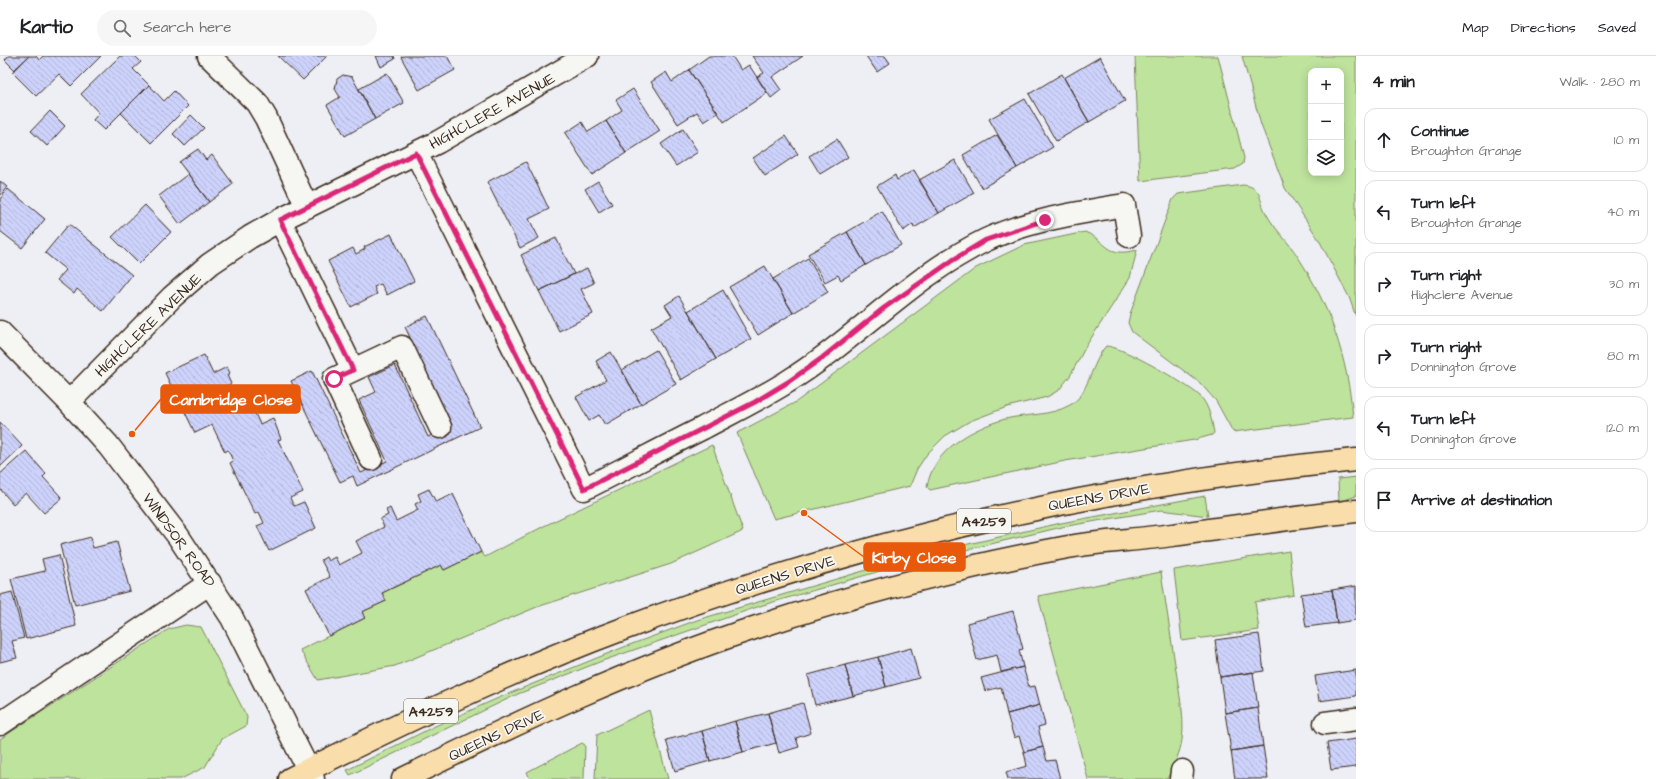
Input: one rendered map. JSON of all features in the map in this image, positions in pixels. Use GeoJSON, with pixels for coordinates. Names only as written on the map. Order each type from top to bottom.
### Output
{"type":"FeatureCollection","features":[{"type":"Feature","properties":{"kind":"main road","name":"QUEENS DRIVE"},"geometry":{"type":"LineString","coordinates":[[304,776],[471,692],[575,648],[624,629],[795,571],[916,537],[1056,504],[1205,479],[1356,460]]}},
{"type":"Feature","properties":{"kind":"main road","name":"QUEENS DRIVE"},"geometry":{"type":"LineString","coordinates":[[403,779],[494,734],[643,668],[758,627],[869,594],[980,566],[1068,547],[1169,536],[1356,511]]}},
{"type":"Feature","properties":{"kind":"street"},"geometry":{"type":"LineString","coordinates":[[209,56],[256,103],[266,118],[307,207]]}},
{"type":"Feature","properties":{"kind":"street","name":"HIGHCLERE AVENUE"},"geometry":{"type":"LineString","coordinates":[[69,402],[172,297],[210,264],[250,237],[280,220],[416,153],[491,113],[587,56]]}},
{"type":"Feature","properties":{"kind":"street"},"geometry":{"type":"LineString","coordinates":[[416,153],[584,489],[755,402],[788,382],[822,358],[920,281],[986,240],[1045,220],[1124,205],[1129,236]]}},
{"type":"Feature","properties":{"kind":"street"},"geometry":{"type":"LineString","coordinates":[[280,220],[353,370]]}},
{"type":"Feature","properties":{"kind":"street","name":"WINDSOR ROAD"},"geometry":{"type":"LineString","coordinates":[[0,332],[69,402],[108,445],[178,536],[210,583],[239,632],[304,776]]}},
{"type":"Feature","properties":{"kind":"street"},"geometry":{"type":"LineString","coordinates":[[371,459],[334,379],[402,347],[440,427]]}},
{"type":"Feature","properties":{"kind":"street"},"geometry":{"type":"LineString","coordinates":[[0,724],[210,583]]}},
{"type":"Feature","properties":{"kind":"street"},"geometry":{"type":"LineString","coordinates":[[1325,723],[1356,719]]}},
{"type":"Feature","properties":{"kind":"green space"},"geometry":{"type":"Polygon","coordinates":[[[1135,56],[1218,56],[1244,158],[1243,164],[1235,169],[1140,181],[1135,56]]]}},
{"type":"Feature","properties":{"kind":"green space"},"geometry":{"type":"Polygon","coordinates":[[[1242,56],[1356,56],[1356,317],[1349,297],[1319,240],[1285,188],[1261,125],[1242,56]]]}},
{"type":"Feature","properties":{"kind":"green space"},"geometry":{"type":"Polygon","coordinates":[[[1243,185],[1254,188],[1257,191],[1269,219],[1294,251],[1320,295],[1342,353],[1347,374],[1353,417],[1233,432],[1216,401],[1200,383],[1132,332],[1128,323],[1130,314],[1173,199],[1178,194],[1243,185]]]}},
{"type":"Feature","properties":{"kind":"green space"},"geometry":{"type":"Polygon","coordinates":[[[1085,232],[1113,250],[1127,252],[1137,250],[1130,278],[1086,346],[1070,376],[1059,390],[1047,397],[1007,407],[970,421],[945,436],[927,454],[917,469],[910,486],[774,519],[737,433],[796,402],[976,268],[1024,245],[1085,232]]]}},
{"type":"Feature","properties":{"kind":"green space"},"geometry":{"type":"Polygon","coordinates":[[[1106,346],[1126,352],[1154,366],[1193,390],[1200,396],[1208,408],[1214,433],[1212,435],[1194,440],[1065,461],[930,490],[927,487],[937,462],[945,452],[967,435],[992,423],[1005,419],[1047,413],[1063,409],[1070,405],[1076,400],[1086,386],[1101,352],[1106,346]]]}},
{"type":"Feature","properties":{"kind":"green space"},"geometry":{"type":"Polygon","coordinates":[[[712,445],[743,531],[671,564],[537,607],[395,666],[318,680],[300,650],[365,618],[362,612],[386,601],[382,593],[441,565],[444,570],[481,552],[485,557],[544,526],[712,445]]]}},
{"type":"Feature","properties":{"kind":"green space"},"geometry":{"type":"Polygon","coordinates":[[[1356,477],[1356,496],[1339,502],[1338,479],[1356,477]]]}},
{"type":"Feature","properties":{"kind":"green space"},"geometry":{"type":"Polygon","coordinates":[[[1205,496],[1208,516],[1161,510],[1062,527],[894,567],[763,605],[602,661],[518,694],[350,775],[347,770],[435,726],[503,696],[624,647],[697,620],[911,557],[1061,523],[1205,496]]]}},
{"type":"Feature","properties":{"kind":"green space"},"geometry":{"type":"Polygon","coordinates":[[[1289,551],[1294,595],[1255,602],[1259,630],[1182,641],[1174,570],[1289,551]]]}},
{"type":"Feature","properties":{"kind":"green space"},"geometry":{"type":"Polygon","coordinates":[[[1161,572],[1183,720],[1183,730],[1179,753],[1167,779],[1088,779],[1038,596],[1161,572]]]}},
{"type":"Feature","properties":{"kind":"green space"},"geometry":{"type":"Polygon","coordinates":[[[186,625],[201,627],[247,717],[246,726],[222,739],[205,767],[181,779],[0,779],[0,739],[169,629],[186,625]]]}},
{"type":"Feature","properties":{"kind":"green space"},"geometry":{"type":"Polygon","coordinates":[[[649,710],[668,779],[595,779],[597,735],[649,710]]]}},
{"type":"Feature","properties":{"kind":"green space"},"geometry":{"type":"Polygon","coordinates":[[[582,743],[585,745],[584,779],[530,779],[527,772],[582,743]]]}},
{"type":"Feature","properties":{"kind":"building"},"geometry":{"type":"Polygon","coordinates":[[[8,56],[29,56],[15,70],[5,60],[8,56]]]}},
{"type":"Feature","properties":{"kind":"building"},"geometry":{"type":"Polygon","coordinates":[[[29,56],[36,56],[39,60],[43,56],[101,56],[71,86],[59,74],[36,96],[12,72],[29,56]]]}},
{"type":"Feature","properties":{"kind":"building"},"geometry":{"type":"Polygon","coordinates":[[[120,56],[135,56],[141,62],[133,69],[149,85],[104,130],[93,120],[99,113],[81,94],[120,56]]]}},
{"type":"Feature","properties":{"kind":"building"},"geometry":{"type":"Polygon","coordinates":[[[278,56],[327,56],[303,80],[278,56]]]}},
{"type":"Feature","properties":{"kind":"building"},"geometry":{"type":"Polygon","coordinates":[[[376,56],[394,56],[395,59],[381,67],[376,56]]]}},
{"type":"Feature","properties":{"kind":"building"},"geometry":{"type":"Polygon","coordinates":[[[447,56],[455,70],[419,90],[401,57],[447,56]]]}},
{"type":"Feature","properties":{"kind":"building"},"geometry":{"type":"Polygon","coordinates":[[[709,56],[732,56],[741,70],[749,65],[767,93],[724,122],[689,70],[709,56]]]}},
{"type":"Feature","properties":{"kind":"building"},"geometry":{"type":"Polygon","coordinates":[[[752,56],[803,56],[772,77],[781,90],[771,98],[757,77],[764,73],[752,56]]]}},
{"type":"Feature","properties":{"kind":"building"},"geometry":{"type":"Polygon","coordinates":[[[866,56],[885,56],[890,63],[877,72],[866,56]]]}},
{"type":"Feature","properties":{"kind":"building"},"geometry":{"type":"Polygon","coordinates":[[[1100,57],[1125,101],[1089,122],[1064,78],[1100,57]]]}},
{"type":"Feature","properties":{"kind":"building"},"geometry":{"type":"Polygon","coordinates":[[[689,70],[718,113],[704,122],[697,112],[678,124],[651,82],[666,72],[672,82],[689,70]]]}},
{"type":"Feature","properties":{"kind":"building"},"geometry":{"type":"Polygon","coordinates":[[[387,73],[404,103],[375,119],[359,89],[387,73]]]}},
{"type":"Feature","properties":{"kind":"building"},"geometry":{"type":"Polygon","coordinates":[[[1062,74],[1089,122],[1056,141],[1029,94],[1062,74]]]}},
{"type":"Feature","properties":{"kind":"building"},"geometry":{"type":"Polygon","coordinates":[[[343,75],[352,77],[375,119],[345,136],[327,105],[340,97],[335,89],[337,79],[343,75]]]}},
{"type":"Feature","properties":{"kind":"building"},"geometry":{"type":"Polygon","coordinates":[[[149,85],[164,101],[174,91],[188,106],[151,143],[121,113],[149,85]]]}},
{"type":"Feature","properties":{"kind":"building"},"geometry":{"type":"Polygon","coordinates":[[[633,89],[660,131],[626,153],[606,121],[622,110],[616,100],[633,89]]]}},
{"type":"Feature","properties":{"kind":"building"},"geometry":{"type":"Polygon","coordinates":[[[1025,99],[1053,147],[1017,168],[989,119],[1025,99]]]}},
{"type":"Feature","properties":{"kind":"building"},"geometry":{"type":"Polygon","coordinates":[[[50,111],[65,126],[47,146],[31,131],[50,111]]]}},
{"type":"Feature","properties":{"kind":"building"},"geometry":{"type":"Polygon","coordinates":[[[191,115],[204,128],[185,146],[173,134],[191,115]]]}},
{"type":"Feature","properties":{"kind":"building"},"geometry":{"type":"Polygon","coordinates":[[[606,121],[626,153],[592,175],[565,133],[582,122],[588,132],[606,121]]]}},
{"type":"Feature","properties":{"kind":"building"},"geometry":{"type":"Polygon","coordinates":[[[683,129],[698,152],[676,166],[661,144],[683,129]]]}},
{"type":"Feature","properties":{"kind":"building"},"geometry":{"type":"Polygon","coordinates":[[[997,135],[1017,168],[982,188],[963,155],[997,135]]]}},
{"type":"Feature","properties":{"kind":"building"},"geometry":{"type":"Polygon","coordinates":[[[786,136],[798,154],[765,176],[753,158],[786,136]]]}},
{"type":"Feature","properties":{"kind":"building"},"geometry":{"type":"Polygon","coordinates":[[[837,139],[848,157],[820,174],[809,156],[837,139]]]}},
{"type":"Feature","properties":{"kind":"building"},"geometry":{"type":"Polygon","coordinates":[[[198,149],[206,160],[212,155],[233,184],[209,202],[179,162],[198,149]]]}},
{"type":"Feature","properties":{"kind":"building"},"geometry":{"type":"Polygon","coordinates":[[[955,160],[974,193],[939,213],[919,180],[955,160]]]}},
{"type":"Feature","properties":{"kind":"building"},"geometry":{"type":"Polygon","coordinates":[[[526,162],[549,209],[529,219],[539,238],[520,248],[487,182],[526,162]]]}},
{"type":"Feature","properties":{"kind":"building"},"geometry":{"type":"Polygon","coordinates":[[[914,170],[939,213],[914,228],[913,224],[903,231],[877,186],[895,175],[897,180],[914,170]]]}},
{"type":"Feature","properties":{"kind":"building"},"geometry":{"type":"Polygon","coordinates":[[[188,174],[209,202],[180,224],[159,196],[188,174]]]}},
{"type":"Feature","properties":{"kind":"building"},"geometry":{"type":"Polygon","coordinates":[[[0,181],[7,187],[0,196],[0,181]]]}},
{"type":"Feature","properties":{"kind":"building"},"geometry":{"type":"Polygon","coordinates":[[[598,181],[612,204],[599,212],[585,189],[598,181]]]}},
{"type":"Feature","properties":{"kind":"building"},"geometry":{"type":"Polygon","coordinates":[[[8,189],[45,219],[22,248],[0,231],[0,199],[8,189]]]}},
{"type":"Feature","properties":{"kind":"building"},"geometry":{"type":"Polygon","coordinates":[[[145,205],[171,232],[139,264],[112,237],[145,205]]]}},
{"type":"Feature","properties":{"kind":"building"},"geometry":{"type":"Polygon","coordinates":[[[882,211],[901,245],[866,265],[847,232],[882,211]]]}},
{"type":"Feature","properties":{"kind":"building"},"geometry":{"type":"Polygon","coordinates":[[[69,224],[132,275],[103,311],[77,289],[74,294],[57,280],[66,270],[45,253],[69,224]]]}},
{"type":"Feature","properties":{"kind":"building"},"geometry":{"type":"Polygon","coordinates":[[[847,232],[866,265],[841,280],[838,275],[825,282],[808,254],[847,232]]]}},
{"type":"Feature","properties":{"kind":"building"},"geometry":{"type":"Polygon","coordinates":[[[391,234],[414,281],[387,295],[381,284],[374,287],[377,294],[351,307],[328,261],[353,248],[356,254],[365,249],[364,247],[391,234]]]}},
{"type":"Feature","properties":{"kind":"building"},"geometry":{"type":"Polygon","coordinates":[[[556,238],[574,274],[539,291],[521,255],[556,238]]]}},
{"type":"Feature","properties":{"kind":"building"},"geometry":{"type":"Polygon","coordinates":[[[808,258],[828,292],[793,313],[773,279],[808,258]]]}},
{"type":"Feature","properties":{"kind":"building"},"geometry":{"type":"Polygon","coordinates":[[[765,266],[793,313],[758,335],[729,287],[765,266]]]}},
{"type":"Feature","properties":{"kind":"building"},"geometry":{"type":"Polygon","coordinates":[[[587,268],[594,283],[581,289],[593,314],[559,331],[539,291],[587,268]]]}},
{"type":"Feature","properties":{"kind":"building"},"geometry":{"type":"Polygon","coordinates":[[[723,290],[751,339],[716,359],[688,311],[723,290]]]}},
{"type":"Feature","properties":{"kind":"building"},"geometry":{"type":"Polygon","coordinates":[[[679,296],[716,359],[681,380],[651,328],[672,316],[665,305],[679,296]]]}},
{"type":"Feature","properties":{"kind":"building"},"geometry":{"type":"Polygon","coordinates":[[[427,316],[480,427],[357,486],[353,476],[340,482],[291,381],[312,371],[361,473],[387,461],[359,400],[376,392],[369,377],[395,365],[428,437],[452,425],[405,327],[427,316]]]}},
{"type":"Feature","properties":{"kind":"building"},"geometry":{"type":"Polygon","coordinates":[[[656,350],[676,384],[641,404],[622,370],[656,350]]]}},
{"type":"Feature","properties":{"kind":"building"},"geometry":{"type":"Polygon","coordinates":[[[611,352],[641,404],[605,425],[599,415],[589,421],[576,397],[606,380],[596,361],[611,352]]]}},
{"type":"Feature","properties":{"kind":"building"},"geometry":{"type":"Polygon","coordinates":[[[204,355],[213,374],[227,367],[230,373],[227,375],[231,384],[221,388],[232,411],[250,403],[260,424],[273,418],[281,439],[278,440],[303,492],[290,498],[294,506],[304,502],[316,528],[269,551],[257,526],[264,523],[259,512],[255,514],[230,463],[233,461],[228,450],[225,452],[212,425],[195,433],[183,408],[185,407],[180,397],[177,399],[165,373],[204,355]]]}},
{"type":"Feature","properties":{"kind":"building"},"geometry":{"type":"Polygon","coordinates":[[[0,422],[22,446],[0,467],[0,422]]]}},
{"type":"Feature","properties":{"kind":"building"},"geometry":{"type":"Polygon","coordinates":[[[26,451],[46,474],[43,477],[62,498],[44,513],[26,493],[13,504],[0,489],[0,474],[26,451]]]}},
{"type":"Feature","properties":{"kind":"building"},"geometry":{"type":"Polygon","coordinates":[[[429,489],[436,502],[453,494],[481,552],[444,570],[441,565],[382,593],[386,601],[362,612],[365,618],[329,636],[306,589],[330,577],[321,560],[326,557],[328,561],[335,557],[339,565],[362,553],[356,541],[384,527],[380,519],[388,515],[386,510],[390,508],[396,521],[418,510],[415,504],[421,501],[418,494],[429,489]]]}},
{"type":"Feature","properties":{"kind":"building"},"geometry":{"type":"Polygon","coordinates":[[[91,537],[93,548],[117,542],[130,591],[75,605],[60,545],[91,537]]]}},
{"type":"Feature","properties":{"kind":"building"},"geometry":{"type":"Polygon","coordinates":[[[59,555],[76,626],[26,639],[11,579],[45,571],[42,559],[59,555]]]}},
{"type":"Feature","properties":{"kind":"building"},"geometry":{"type":"Polygon","coordinates":[[[1356,586],[1356,620],[1337,623],[1332,590],[1356,586]]]}},
{"type":"Feature","properties":{"kind":"building"},"geometry":{"type":"Polygon","coordinates":[[[1332,590],[1337,623],[1306,627],[1301,594],[1332,590]]]}},
{"type":"Feature","properties":{"kind":"building"},"geometry":{"type":"Polygon","coordinates":[[[12,592],[24,638],[12,641],[17,658],[0,662],[0,595],[12,592]]]}},
{"type":"Feature","properties":{"kind":"building"},"geometry":{"type":"Polygon","coordinates":[[[1013,611],[1023,649],[1019,650],[1023,667],[1001,672],[997,655],[977,660],[967,623],[1013,611]]]}},
{"type":"Feature","properties":{"kind":"building"},"geometry":{"type":"Polygon","coordinates":[[[1259,634],[1264,671],[1220,677],[1215,640],[1259,634]]]}},
{"type":"Feature","properties":{"kind":"building"},"geometry":{"type":"Polygon","coordinates":[[[911,648],[919,678],[886,687],[878,657],[911,648]]]}},
{"type":"Feature","properties":{"kind":"building"},"geometry":{"type":"Polygon","coordinates":[[[878,657],[886,687],[853,696],[845,665],[878,657]]]}},
{"type":"Feature","properties":{"kind":"building"},"geometry":{"type":"Polygon","coordinates":[[[845,665],[853,696],[815,705],[808,675],[845,665]]]}},
{"type":"Feature","properties":{"kind":"building"},"geometry":{"type":"Polygon","coordinates":[[[1023,667],[1029,687],[1035,686],[1040,705],[1007,714],[1001,687],[985,691],[981,678],[1023,667]]]}},
{"type":"Feature","properties":{"kind":"building"},"geometry":{"type":"Polygon","coordinates":[[[1356,670],[1356,696],[1319,701],[1315,676],[1356,670]]]}},
{"type":"Feature","properties":{"kind":"building"},"geometry":{"type":"Polygon","coordinates":[[[1253,672],[1258,708],[1225,713],[1220,677],[1253,672]]]}},
{"type":"Feature","properties":{"kind":"building"},"geometry":{"type":"Polygon","coordinates":[[[803,703],[811,733],[796,738],[799,747],[779,753],[768,713],[803,703]]]}},
{"type":"Feature","properties":{"kind":"building"},"geometry":{"type":"Polygon","coordinates":[[[1040,705],[1045,725],[1038,727],[1043,747],[1024,752],[1019,736],[1014,738],[1007,714],[1040,705]]]}},
{"type":"Feature","properties":{"kind":"building"},"geometry":{"type":"Polygon","coordinates":[[[1258,708],[1263,746],[1231,751],[1225,713],[1258,708]]]}},
{"type":"Feature","properties":{"kind":"building"},"geometry":{"type":"Polygon","coordinates":[[[768,713],[776,743],[743,752],[735,721],[768,713]]]}},
{"type":"Feature","properties":{"kind":"building"},"geometry":{"type":"Polygon","coordinates":[[[735,721],[743,752],[710,761],[702,731],[735,721]]]}},
{"type":"Feature","properties":{"kind":"building"},"geometry":{"type":"Polygon","coordinates":[[[702,731],[710,761],[675,771],[666,740],[702,731]]]}},
{"type":"Feature","properties":{"kind":"building"},"geometry":{"type":"Polygon","coordinates":[[[1356,739],[1356,767],[1331,770],[1327,743],[1356,739]]]}},
{"type":"Feature","properties":{"kind":"building"},"geometry":{"type":"Polygon","coordinates":[[[1263,746],[1268,779],[1235,779],[1231,751],[1263,746]]]}},
{"type":"Feature","properties":{"kind":"building"},"geometry":{"type":"Polygon","coordinates":[[[1043,747],[1047,761],[1055,760],[1060,779],[1008,779],[1006,772],[1027,766],[1024,752],[1043,747]]]}},
{"type":"Feature","properties":{"kind":"place","name":"Cambridge Close"},"geometry":{"type":"Point","coordinates":[132,434]}},
{"type":"Feature","properties":{"kind":"place","name":"Kirby Close"},"geometry":{"type":"Point","coordinates":[804,513]}},
{"type":"Feature","properties":{"kind":"route"},"geometry":{"type":"LineString","coordinates":[[334,379],[353,370],[280,220],[416,153],[584,489],[755,402],[788,382],[822,358],[920,281],[986,240],[1045,220]]}}]}
